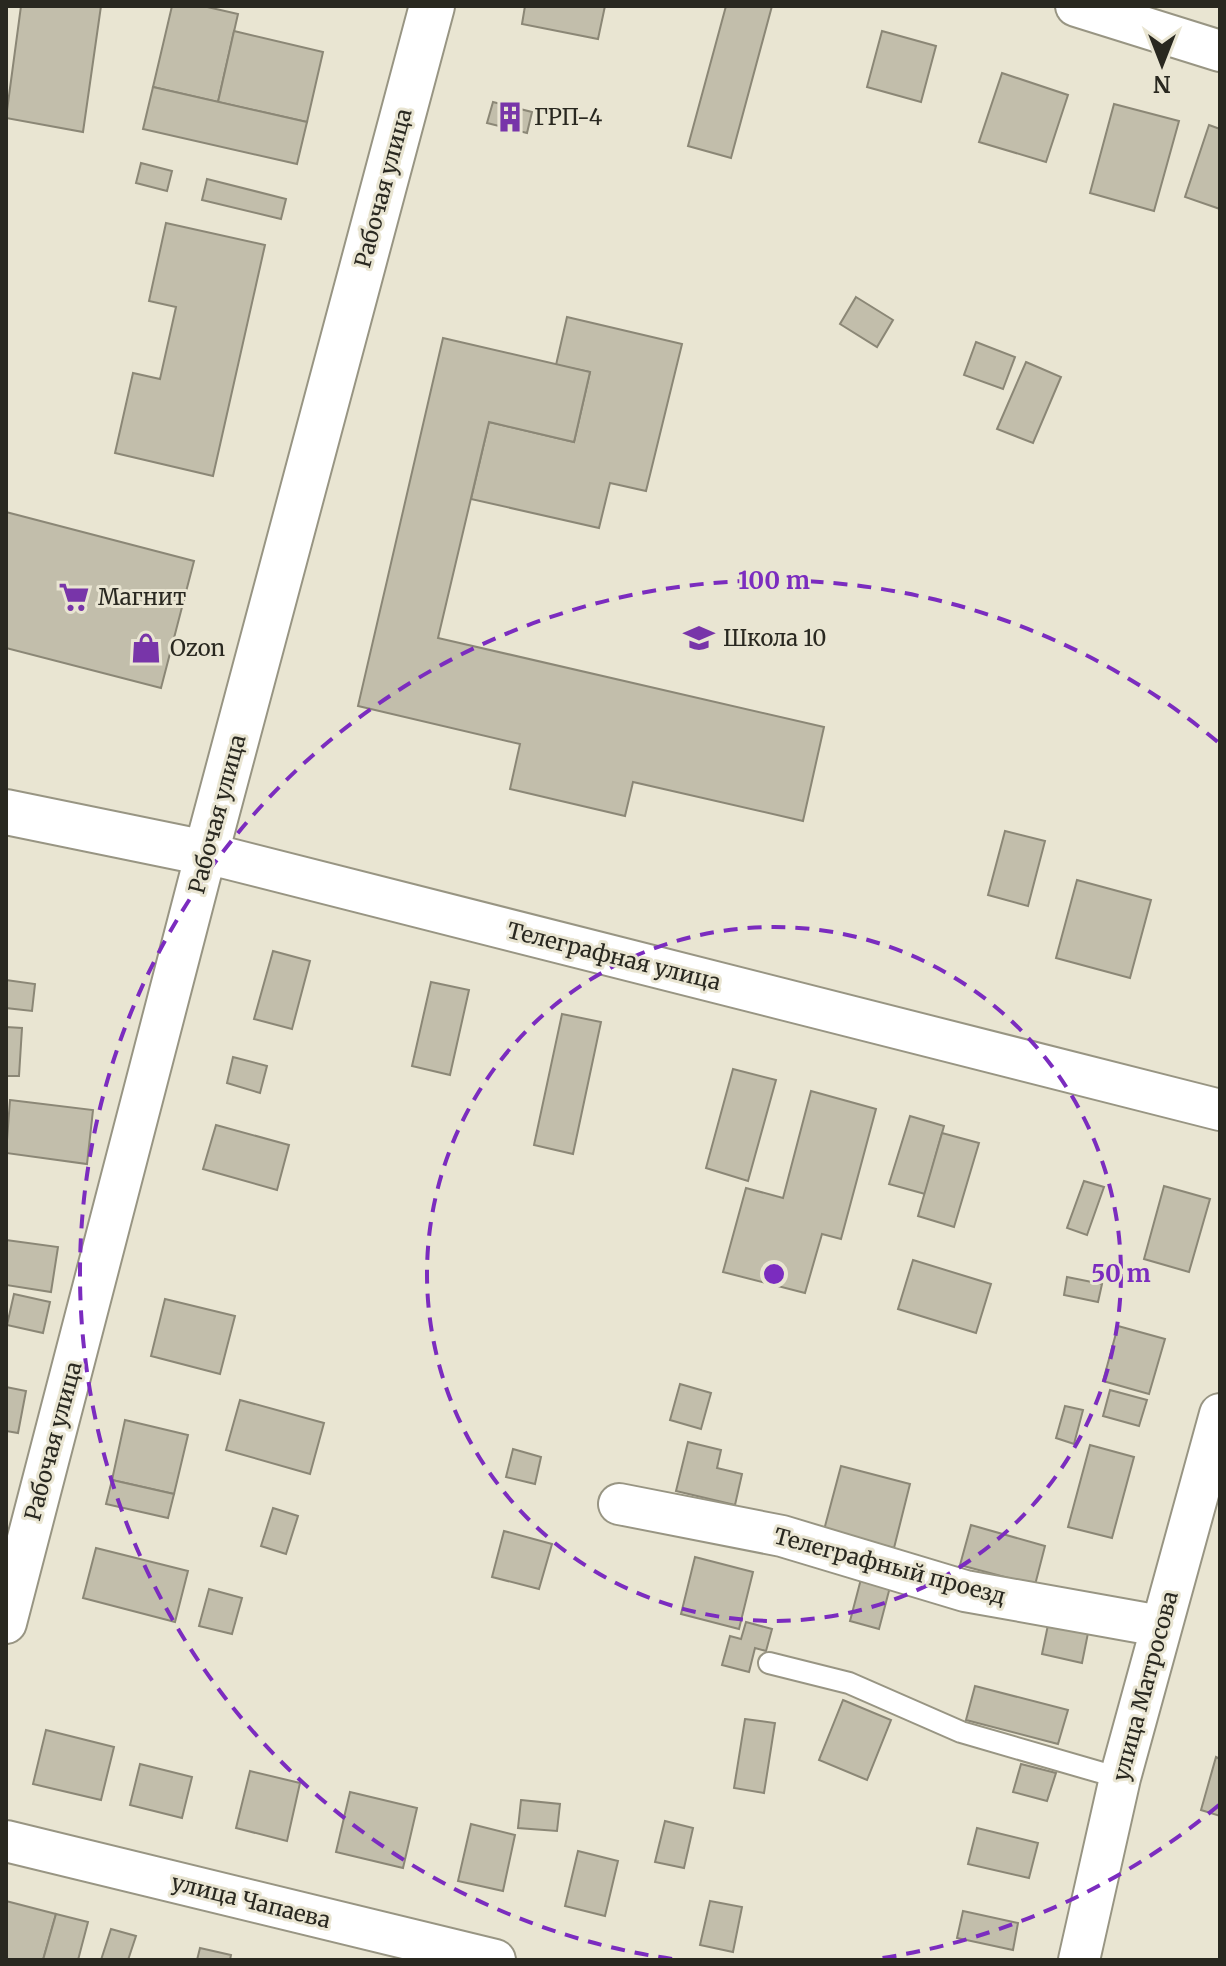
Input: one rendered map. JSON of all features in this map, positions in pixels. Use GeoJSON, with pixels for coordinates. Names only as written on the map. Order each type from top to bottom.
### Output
{"type":"FeatureCollection","features":[{"type":"Feature","properties":{"kind":"street","name":"Рабочая улица"},"geometry":{"type":"LineString","coordinates":[[6,1623],[206,853],[432,6]]}},
{"type":"Feature","properties":{"kind":"street"},"geometry":{"type":"LineString","coordinates":[[1076,6],[1220,51]]}},
{"type":"Feature","properties":{"kind":"street","name":"Телеграфная улица"},"geometry":{"type":"LineString","coordinates":[[6,812],[206,853],[1220,1110]]}},
{"type":"Feature","properties":{"kind":"street","name":"улица Матросова"},"geometry":{"type":"LineString","coordinates":[[1079,1960],[1120,1778],[1220,1414]]}},
{"type":"Feature","properties":{"kind":"street","name":"Телеграфный проезд"},"geometry":{"type":"LineString","coordinates":[[619,1504],[782,1536],[965,1591],[1160,1626]]}},
{"type":"Feature","properties":{"kind":"street","name":"улица Чапаева"},"geometry":{"type":"LineString","coordinates":[[6,1841],[495,1960]]}},
{"type":"Feature","properties":{"kind":"lane"},"geometry":{"type":"LineString","coordinates":[[769,1663],[849,1683],[961,1732],[1120,1778]]}},
{"type":"Feature","properties":{"kind":"building"},"geometry":{"type":"Polygon","coordinates":[[[21,6],[101,6],[83,132],[6,118],[21,6]]]}},
{"type":"Feature","properties":{"kind":"building"},"geometry":{"type":"Polygon","coordinates":[[[172,6],[203,6],[238,14],[218,102],[153,87],[172,6]]]}},
{"type":"Feature","properties":{"kind":"building"},"geometry":{"type":"Polygon","coordinates":[[[525,6],[605,6],[598,39],[522,24],[525,6]]]}},
{"type":"Feature","properties":{"kind":"building"},"geometry":{"type":"Polygon","coordinates":[[[726,6],[772,6],[731,158],[688,146],[726,6]]]}},
{"type":"Feature","properties":{"kind":"building"},"geometry":{"type":"Polygon","coordinates":[[[234,31],[323,52],[307,122],[218,102],[234,31]]]}},
{"type":"Feature","properties":{"kind":"building"},"geometry":{"type":"Polygon","coordinates":[[[882,31],[936,46],[921,102],[867,87],[882,31]]]}},
{"type":"Feature","properties":{"kind":"building"},"geometry":{"type":"Polygon","coordinates":[[[1002,73],[1068,95],[1046,162],[979,142],[1002,73]]]}},
{"type":"Feature","properties":{"kind":"building"},"geometry":{"type":"Polygon","coordinates":[[[153,87],[307,122],[297,164],[143,129],[153,87]]]}},
{"type":"Feature","properties":{"kind":"building","name":"ГРП-4"},"geometry":{"type":"Polygon","coordinates":[[[493,102],[532,112],[527,133],[487,123],[493,102]]]}},
{"type":"Feature","properties":{"kind":"building"},"geometry":{"type":"Polygon","coordinates":[[[1114,104],[1179,121],[1154,211],[1090,193],[1114,104]]]}},
{"type":"Feature","properties":{"kind":"building"},"geometry":{"type":"Polygon","coordinates":[[[1209,125],[1220,129],[1220,209],[1185,197],[1209,125]]]}},
{"type":"Feature","properties":{"kind":"building"},"geometry":{"type":"Polygon","coordinates":[[[141,163],[172,171],[167,191],[136,183],[141,163]]]}},
{"type":"Feature","properties":{"kind":"building"},"geometry":{"type":"Polygon","coordinates":[[[207,179],[286,199],[281,219],[202,200],[207,179]]]}},
{"type":"Feature","properties":{"kind":"building"},"geometry":{"type":"Polygon","coordinates":[[[166,223],[265,245],[213,476],[115,453],[133,373],[160,379],[176,307],[149,301],[166,223]]]}},
{"type":"Feature","properties":{"kind":"building"},"geometry":{"type":"Polygon","coordinates":[[[856,297],[893,320],[877,347],[840,324],[856,297]]]}},
{"type":"Feature","properties":{"kind":"building"},"geometry":{"type":"Polygon","coordinates":[[[567,317],[682,344],[646,491],[610,483],[599,528],[471,499],[489,422],[574,442],[590,372],[556,365],[567,317]]]}},
{"type":"Feature","properties":{"kind":"building"},"geometry":{"type":"Polygon","coordinates":[[[443,338],[590,372],[574,442],[489,422],[438,638],[824,727],[803,821],[633,782],[625,816],[510,789],[520,744],[358,706],[443,338]]]}},
{"type":"Feature","properties":{"kind":"building"},"geometry":{"type":"Polygon","coordinates":[[[976,342],[1015,357],[1003,389],[964,375],[976,342]]]}},
{"type":"Feature","properties":{"kind":"building"},"geometry":{"type":"Polygon","coordinates":[[[1026,362],[1061,377],[1033,443],[997,429],[1026,362]]]}},
{"type":"Feature","properties":{"kind":"building"},"geometry":{"type":"Polygon","coordinates":[[[6,512],[194,561],[161,688],[6,648],[6,512]]]}},
{"type":"Feature","properties":{"kind":"building"},"geometry":{"type":"Polygon","coordinates":[[[1005,831],[1045,841],[1028,906],[988,895],[1005,831]]]}},
{"type":"Feature","properties":{"kind":"building"},"geometry":{"type":"Polygon","coordinates":[[[1077,880],[1151,900],[1130,978],[1056,958],[1077,880]]]}},
{"type":"Feature","properties":{"kind":"building"},"geometry":{"type":"Polygon","coordinates":[[[273,951],[310,961],[292,1029],[254,1019],[273,951]]]}},
{"type":"Feature","properties":{"kind":"building"},"geometry":{"type":"Polygon","coordinates":[[[6,980],[35,984],[32,1011],[6,1008],[6,980]]]}},
{"type":"Feature","properties":{"kind":"building"},"geometry":{"type":"Polygon","coordinates":[[[431,982],[469,990],[450,1075],[412,1066],[431,982]]]}},
{"type":"Feature","properties":{"kind":"building"},"geometry":{"type":"Polygon","coordinates":[[[562,1014],[601,1022],[573,1154],[534,1145],[562,1014]]]}},
{"type":"Feature","properties":{"kind":"building"},"geometry":{"type":"Polygon","coordinates":[[[6,1027],[22,1028],[19,1076],[6,1076],[6,1027]]]}},
{"type":"Feature","properties":{"kind":"building"},"geometry":{"type":"Polygon","coordinates":[[[233,1057],[267,1066],[260,1093],[227,1083],[233,1057]]]}},
{"type":"Feature","properties":{"kind":"building"},"geometry":{"type":"Polygon","coordinates":[[[733,1069],[776,1080],[748,1181],[706,1168],[733,1069]]]}},
{"type":"Feature","properties":{"kind":"building"},"geometry":{"type":"Polygon","coordinates":[[[811,1091],[876,1109],[841,1239],[822,1234],[805,1293],[723,1272],[746,1188],[783,1198],[811,1091]]]}},
{"type":"Feature","properties":{"kind":"building"},"geometry":{"type":"Polygon","coordinates":[[[10,1100],[93,1110],[87,1164],[6,1153],[10,1100]]]}},
{"type":"Feature","properties":{"kind":"building"},"geometry":{"type":"Polygon","coordinates":[[[910,1116],[944,1126],[925,1194],[889,1184],[910,1116]]]}},
{"type":"Feature","properties":{"kind":"building"},"geometry":{"type":"Polygon","coordinates":[[[216,1125],[289,1145],[277,1190],[203,1169],[216,1125]]]}},
{"type":"Feature","properties":{"kind":"building"},"geometry":{"type":"Polygon","coordinates":[[[942,1133],[979,1143],[954,1227],[918,1216],[942,1133]]]}},
{"type":"Feature","properties":{"kind":"building"},"geometry":{"type":"Polygon","coordinates":[[[1084,1181],[1104,1187],[1087,1235],[1067,1228],[1084,1181]]]}},
{"type":"Feature","properties":{"kind":"building"},"geometry":{"type":"Polygon","coordinates":[[[1164,1186],[1210,1199],[1189,1272],[1144,1259],[1164,1186]]]}},
{"type":"Feature","properties":{"kind":"building"},"geometry":{"type":"Polygon","coordinates":[[[6,1240],[58,1247],[51,1292],[6,1285],[6,1240]]]}},
{"type":"Feature","properties":{"kind":"building"},"geometry":{"type":"Polygon","coordinates":[[[913,1260],[991,1284],[976,1333],[898,1309],[913,1260]]]}},
{"type":"Feature","properties":{"kind":"building"},"geometry":{"type":"Polygon","coordinates":[[[1067,1277],[1102,1284],[1098,1302],[1064,1295],[1067,1277]]]}},
{"type":"Feature","properties":{"kind":"building"},"geometry":{"type":"Polygon","coordinates":[[[14,1294],[50,1302],[43,1333],[7,1325],[14,1294]]]}},
{"type":"Feature","properties":{"kind":"building"},"geometry":{"type":"Polygon","coordinates":[[[165,1299],[235,1316],[220,1374],[151,1356],[165,1299]]]}},
{"type":"Feature","properties":{"kind":"building"},"geometry":{"type":"Polygon","coordinates":[[[1118,1326],[1165,1339],[1149,1394],[1103,1381],[1118,1326]]]}},
{"type":"Feature","properties":{"kind":"building"},"geometry":{"type":"Polygon","coordinates":[[[680,1384],[711,1393],[701,1429],[670,1420],[680,1384]]]}},
{"type":"Feature","properties":{"kind":"building"},"geometry":{"type":"Polygon","coordinates":[[[6,1387],[26,1391],[18,1433],[6,1431],[6,1387]]]}},
{"type":"Feature","properties":{"kind":"building"},"geometry":{"type":"Polygon","coordinates":[[[1110,1390],[1147,1400],[1139,1426],[1103,1416],[1110,1390]]]}},
{"type":"Feature","properties":{"kind":"building"},"geometry":{"type":"Polygon","coordinates":[[[240,1400],[324,1423],[310,1474],[226,1450],[240,1400]]]}},
{"type":"Feature","properties":{"kind":"building"},"geometry":{"type":"Polygon","coordinates":[[[1065,1406],[1083,1410],[1074,1444],[1056,1438],[1065,1406]]]}},
{"type":"Feature","properties":{"kind":"building"},"geometry":{"type":"Polygon","coordinates":[[[125,1420],[188,1435],[174,1494],[112,1480],[125,1420]]]}},
{"type":"Feature","properties":{"kind":"building"},"geometry":{"type":"Polygon","coordinates":[[[688,1442],[721,1450],[717,1468],[742,1474],[735,1505],[676,1491],[688,1442]]]}},
{"type":"Feature","properties":{"kind":"building"},"geometry":{"type":"Polygon","coordinates":[[[1090,1445],[1134,1457],[1112,1538],[1068,1527],[1090,1445]]]}},
{"type":"Feature","properties":{"kind":"building"},"geometry":{"type":"Polygon","coordinates":[[[513,1449],[541,1457],[535,1484],[506,1477],[513,1449]]]}},
{"type":"Feature","properties":{"kind":"building"},"geometry":{"type":"Polygon","coordinates":[[[841,1466],[910,1484],[894,1548],[824,1530],[841,1466]]]}},
{"type":"Feature","properties":{"kind":"building"},"geometry":{"type":"Polygon","coordinates":[[[112,1480],[174,1494],[168,1518],[106,1504],[112,1480]]]}},
{"type":"Feature","properties":{"kind":"building"},"geometry":{"type":"Polygon","coordinates":[[[273,1508],[298,1516],[286,1554],[261,1546],[273,1508]]]}},
{"type":"Feature","properties":{"kind":"building"},"geometry":{"type":"Polygon","coordinates":[[[971,1525],[1045,1546],[1035,1585],[960,1565],[971,1525]]]}},
{"type":"Feature","properties":{"kind":"building"},"geometry":{"type":"Polygon","coordinates":[[[504,1531],[552,1544],[539,1589],[492,1577],[504,1531]]]}},
{"type":"Feature","properties":{"kind":"building"},"geometry":{"type":"Polygon","coordinates":[[[96,1548],[188,1571],[175,1622],[83,1598],[96,1548]]]}},
{"type":"Feature","properties":{"kind":"building"},"geometry":{"type":"Polygon","coordinates":[[[695,1557],[753,1572],[739,1629],[681,1614],[695,1557]]]}},
{"type":"Feature","properties":{"kind":"building"},"geometry":{"type":"Polygon","coordinates":[[[861,1579],[890,1587],[879,1629],[850,1621],[861,1579]]]}},
{"type":"Feature","properties":{"kind":"building"},"geometry":{"type":"Polygon","coordinates":[[[209,1589],[242,1598],[232,1634],[199,1626],[209,1589]]]}},
{"type":"Feature","properties":{"kind":"building"},"geometry":{"type":"Polygon","coordinates":[[[746,1622],[772,1629],[766,1651],[755,1648],[749,1672],[722,1665],[730,1636],[741,1639],[746,1622]]]}},
{"type":"Feature","properties":{"kind":"building"},"geometry":{"type":"Polygon","coordinates":[[[1048,1625],[1088,1633],[1082,1663],[1042,1654],[1048,1625]]]}},
{"type":"Feature","properties":{"kind":"building"},"geometry":{"type":"Polygon","coordinates":[[[975,1686],[1068,1710],[1058,1744],[966,1720],[975,1686]]]}},
{"type":"Feature","properties":{"kind":"building"},"geometry":{"type":"Polygon","coordinates":[[[843,1700],[891,1720],[867,1780],[819,1760],[843,1700]]]}},
{"type":"Feature","properties":{"kind":"building"},"geometry":{"type":"Polygon","coordinates":[[[745,1719],[775,1723],[764,1793],[734,1788],[745,1719]]]}},
{"type":"Feature","properties":{"kind":"building"},"geometry":{"type":"Polygon","coordinates":[[[46,1730],[114,1747],[101,1800],[33,1784],[46,1730]]]}},
{"type":"Feature","properties":{"kind":"building"},"geometry":{"type":"Polygon","coordinates":[[[1216,1757],[1220,1759],[1220,1816],[1201,1810],[1216,1757]]]}},
{"type":"Feature","properties":{"kind":"building"},"geometry":{"type":"Polygon","coordinates":[[[140,1764],[192,1777],[182,1818],[130,1805],[140,1764]]]}},
{"type":"Feature","properties":{"kind":"building"},"geometry":{"type":"Polygon","coordinates":[[[1021,1764],[1056,1773],[1047,1801],[1013,1792],[1021,1764]]]}},
{"type":"Feature","properties":{"kind":"building"},"geometry":{"type":"Polygon","coordinates":[[[250,1771],[300,1783],[287,1841],[236,1828],[250,1771]]]}},
{"type":"Feature","properties":{"kind":"building"},"geometry":{"type":"Polygon","coordinates":[[[350,1792],[417,1808],[403,1868],[336,1852],[350,1792]]]}},
{"type":"Feature","properties":{"kind":"building"},"geometry":{"type":"Polygon","coordinates":[[[521,1800],[560,1804],[557,1831],[518,1828],[521,1800]]]}},
{"type":"Feature","properties":{"kind":"building"},"geometry":{"type":"Polygon","coordinates":[[[665,1821],[693,1828],[684,1868],[655,1862],[665,1821]]]}},
{"type":"Feature","properties":{"kind":"building"},"geometry":{"type":"Polygon","coordinates":[[[471,1824],[515,1835],[503,1891],[458,1881],[471,1824]]]}},
{"type":"Feature","properties":{"kind":"building"},"geometry":{"type":"Polygon","coordinates":[[[977,1828],[1038,1843],[1029,1878],[968,1864],[977,1828]]]}},
{"type":"Feature","properties":{"kind":"building"},"geometry":{"type":"Polygon","coordinates":[[[578,1851],[618,1861],[605,1916],[565,1906],[578,1851]]]}},
{"type":"Feature","properties":{"kind":"building"},"geometry":{"type":"Polygon","coordinates":[[[6,1901],[56,1914],[43,1960],[6,1960],[6,1901]]]}},
{"type":"Feature","properties":{"kind":"building"},"geometry":{"type":"Polygon","coordinates":[[[710,1901],[742,1907],[733,1952],[700,1945],[710,1901]]]}},
{"type":"Feature","properties":{"kind":"building"},"geometry":{"type":"Polygon","coordinates":[[[963,1911],[1018,1923],[1013,1950],[957,1938],[963,1911]]]}},
{"type":"Feature","properties":{"kind":"building"},"geometry":{"type":"Polygon","coordinates":[[[56,1914],[88,1922],[78,1960],[43,1960],[56,1914]]]}},
{"type":"Feature","properties":{"kind":"building"},"geometry":{"type":"Polygon","coordinates":[[[111,1929],[136,1936],[128,1960],[101,1960],[111,1929]]]}},
{"type":"Feature","properties":{"kind":"building"},"geometry":{"type":"Polygon","coordinates":[[[200,1948],[231,1955],[230,1960],[197,1960],[200,1948]]]}},
{"type":"Feature","properties":{"kind":"place","name":"ГРП-4"},"geometry":{"type":"Point","coordinates":[510,117]}},
{"type":"Feature","properties":{"kind":"place","name":"Магнит"},"geometry":{"type":"Point","coordinates":[74,597]}},
{"type":"Feature","properties":{"kind":"place","name":"Школа 10"},"geometry":{"type":"Point","coordinates":[699,638]}},
{"type":"Feature","properties":{"kind":"place","name":"Ozon"},"geometry":{"type":"Point","coordinates":[146,648]}}]}
